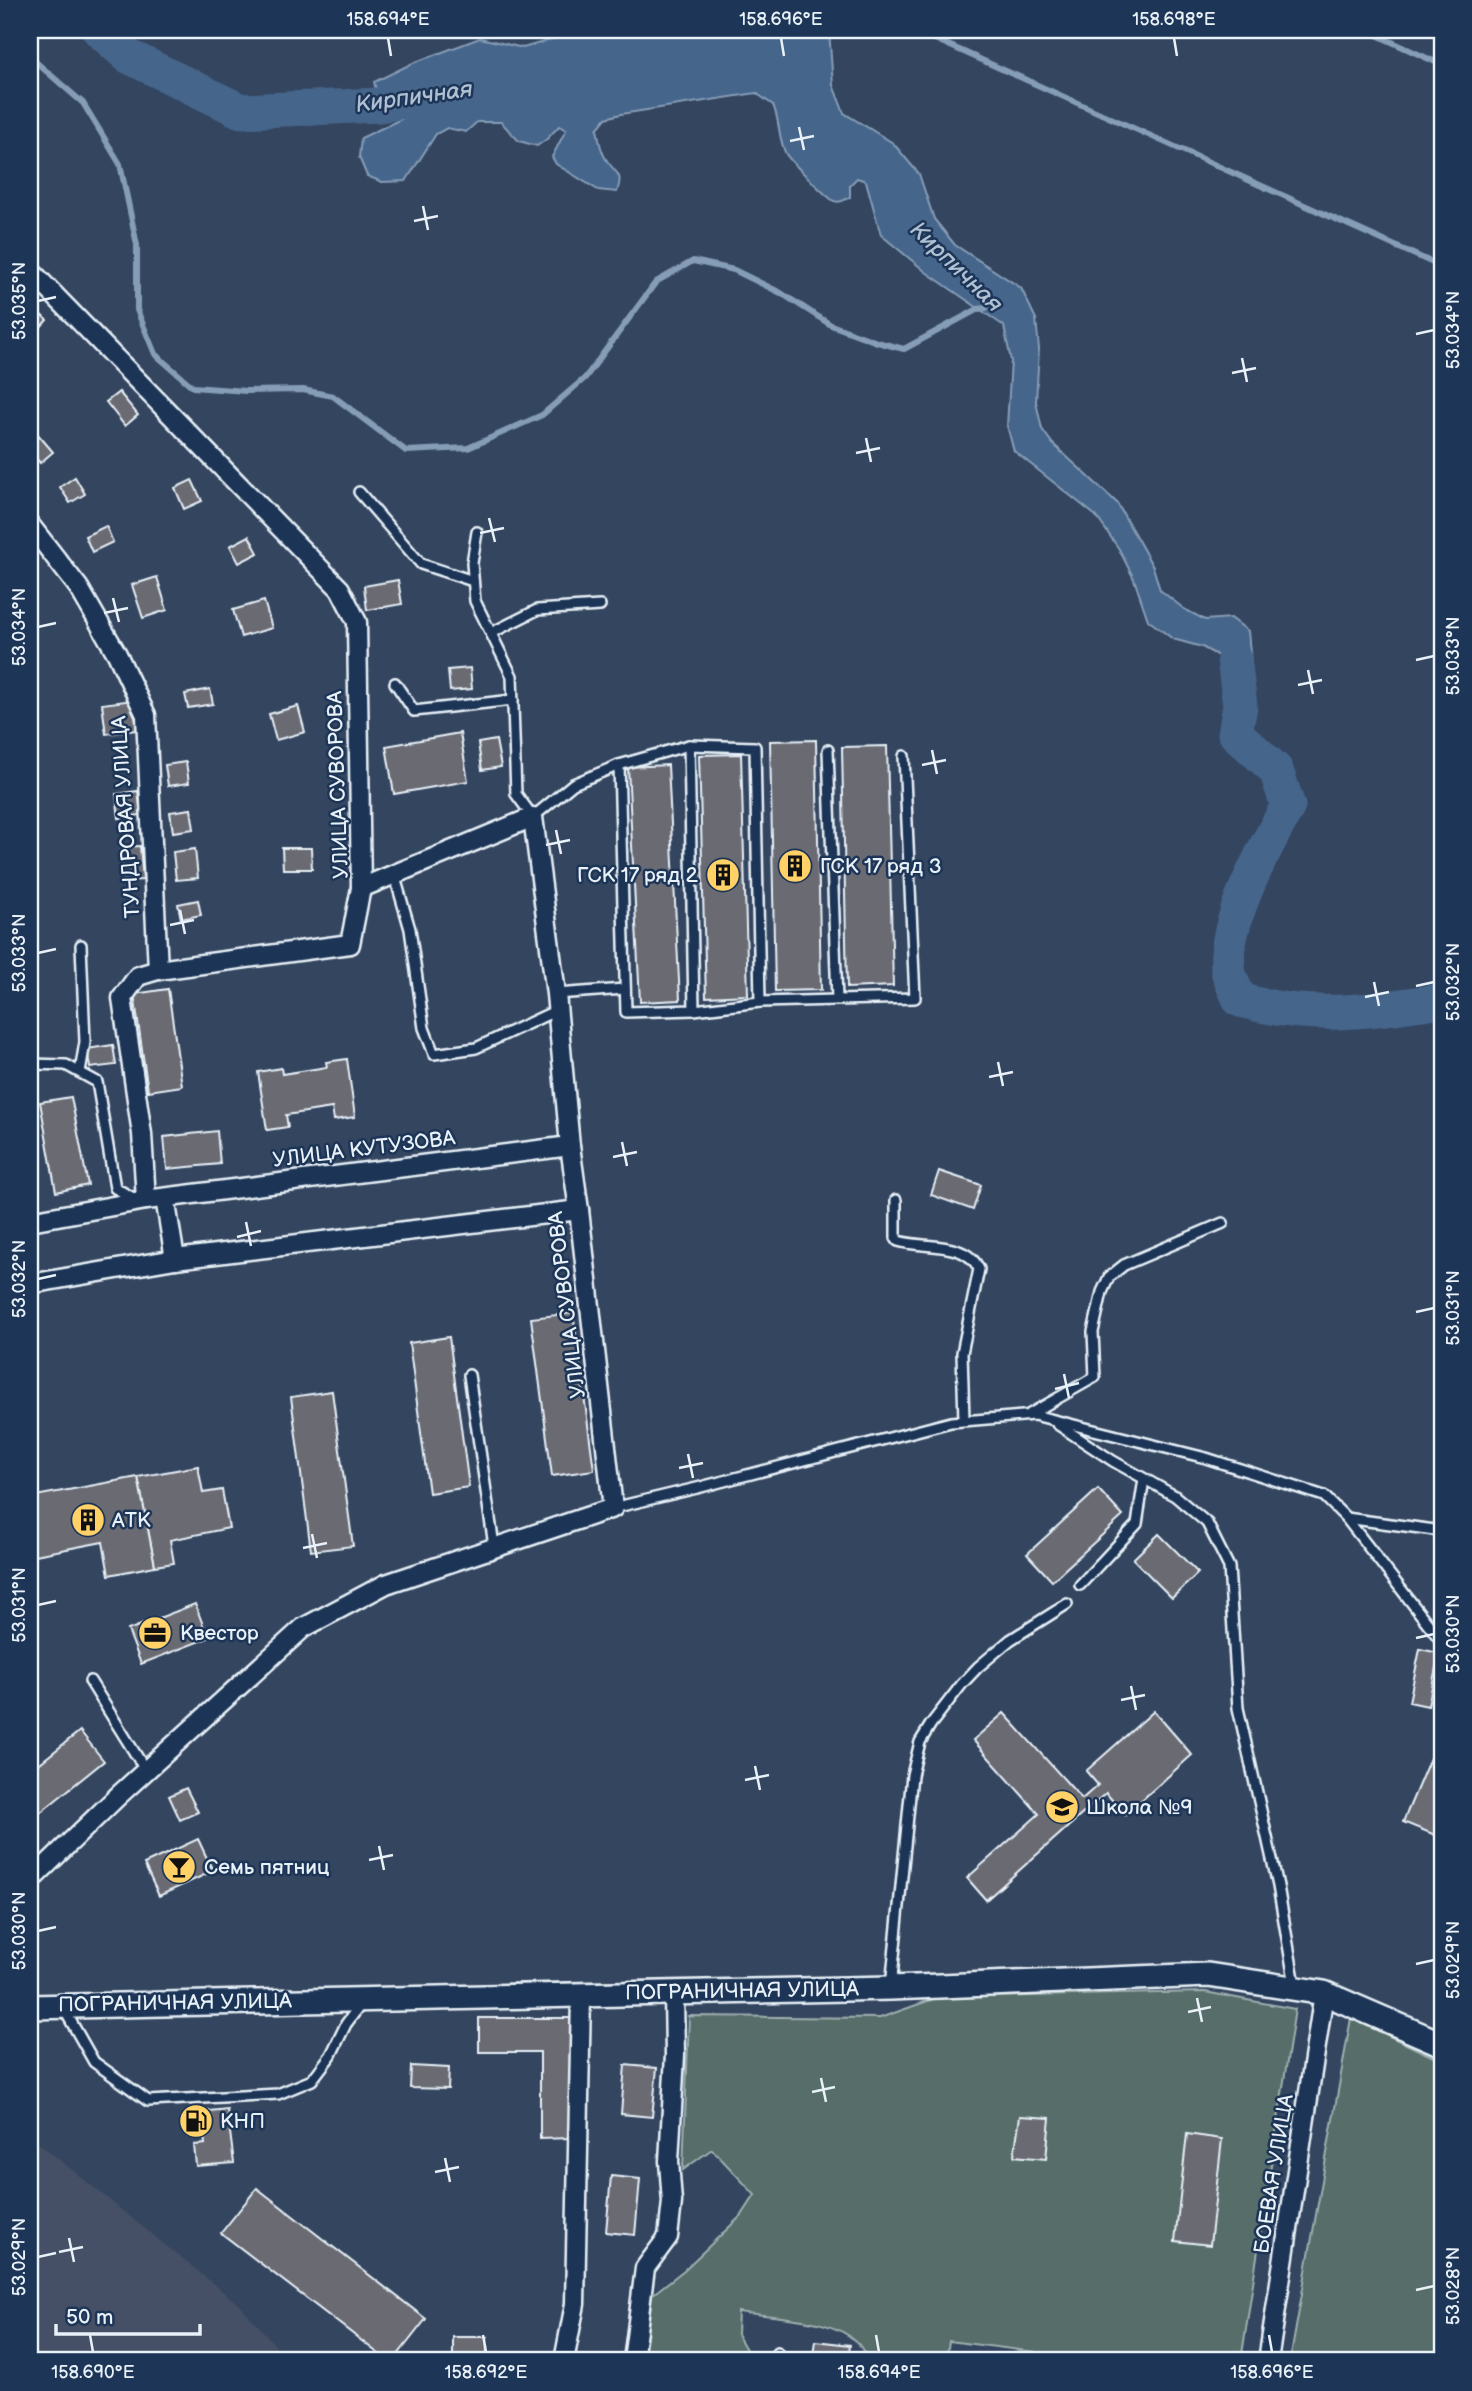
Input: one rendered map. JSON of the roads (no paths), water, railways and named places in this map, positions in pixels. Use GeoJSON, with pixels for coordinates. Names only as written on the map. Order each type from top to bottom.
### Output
{"type":"FeatureCollection","features":[{"type":"Feature","properties":{"kind":"street","name":"УЛИЦА СУВОРОВА"},"geometry":{"type":"LineString","coordinates":[[30,270],[340,589],[357,622],[360,888],[533,817],[557,1002],[570,1146],[613,1507]]}},
{"type":"Feature","properties":{"kind":"street","name":"ТУНДРОВАЯ УЛИЦА"},"geometry":{"type":"LineString","coordinates":[[30,524],[79,588],[117,654],[146,715],[158,970]]}},
{"type":"Feature","properties":{"kind":"street"},"geometry":{"type":"LineString","coordinates":[[143,1201],[142,1135],[122,998],[138,976],[158,970],[350,944],[360,888]]}},
{"type":"Feature","properties":{"kind":"street","name":"УЛИЦА КУТУЗОВА"},"geometry":{"type":"LineString","coordinates":[[30,1221],[143,1201],[570,1146]]}},
{"type":"Feature","properties":{"kind":"street"},"geometry":{"type":"LineString","coordinates":[[165,1198],[175,1259]]}},
{"type":"Feature","properties":{"kind":"street"},"geometry":{"type":"LineString","coordinates":[[30,1284],[175,1259],[579,1210]]}},
{"type":"Feature","properties":{"kind":"street"},"geometry":{"type":"LineString","coordinates":[[30,1881],[303,1628],[386,1584],[613,1507]]}},
{"type":"Feature","properties":{"kind":"street","name":"ПОГРАНИЧНАЯ УЛИЦА"},"geometry":{"type":"LineString","coordinates":[[30,2007],[891,1988],[1208,1975],[1324,1993],[1442,2044]]}},
{"type":"Feature","properties":{"kind":"street"},"geometry":{"type":"LineString","coordinates":[[633,2361],[645,2268],[668,2238],[672,2202],[669,2161],[676,2055],[674,1993]]}},
{"type":"Feature","properties":{"kind":"street","name":"БОЕВАЯ УЛИЦА"},"geometry":{"type":"LineString","coordinates":[[1268,2361],[1324,1993]]}},
{"type":"Feature","properties":{"kind":"street"},"geometry":{"type":"LineString","coordinates":[[564,2361],[575,2304],[580,1995]]}},
{"type":"Feature","properties":{"kind":"lane"},"geometry":{"type":"LineString","coordinates":[[359,492],[421,564],[473,580]]}},
{"type":"Feature","properties":{"kind":"lane"},"geometry":{"type":"LineString","coordinates":[[477,532],[472,562],[475,601],[512,676],[516,794],[533,817],[573,784],[619,765],[689,745],[755,747],[760,1002]]}},
{"type":"Feature","properties":{"kind":"lane"},"geometry":{"type":"LineString","coordinates":[[491,633],[537,610],[600,606]]}},
{"type":"Feature","properties":{"kind":"lane"},"geometry":{"type":"LineString","coordinates":[[395,682],[414,711],[513,700]]}},
{"type":"Feature","properties":{"kind":"lane"},"geometry":{"type":"LineString","coordinates":[[689,745],[694,1010]]}},
{"type":"Feature","properties":{"kind":"lane"},"geometry":{"type":"LineString","coordinates":[[828,750],[836,1000]]}},
{"type":"Feature","properties":{"kind":"lane"},"geometry":{"type":"LineString","coordinates":[[619,765],[626,1012],[694,1010],[760,1002],[915,998],[904,756]]}},
{"type":"Feature","properties":{"kind":"lane"},"geometry":{"type":"LineString","coordinates":[[394,874],[410,929],[424,1028],[435,1054],[476,1048],[557,1002],[625,989]]}},
{"type":"Feature","properties":{"kind":"lane"},"geometry":{"type":"LineString","coordinates":[[80,945],[85,1042],[80,1072]]}},
{"type":"Feature","properties":{"kind":"lane"},"geometry":{"type":"LineString","coordinates":[[30,1064],[66,1065],[97,1082],[115,1188],[143,1201]]}},
{"type":"Feature","properties":{"kind":"lane"},"geometry":{"type":"LineString","coordinates":[[896,1200],[898,1241],[960,1252],[973,1259],[979,1269],[962,1353],[964,1420]]}},
{"type":"Feature","properties":{"kind":"lane"},"geometry":{"type":"LineString","coordinates":[[1028,1415],[1095,1377],[1093,1332],[1101,1292],[1109,1277],[1124,1265],[1223,1223]]}},
{"type":"Feature","properties":{"kind":"lane"},"geometry":{"type":"LineString","coordinates":[[469,1375],[494,1546]]}},
{"type":"Feature","properties":{"kind":"lane"},"geometry":{"type":"LineString","coordinates":[[613,1507],[964,1420],[1028,1415],[1206,1458],[1324,1496],[1346,1518],[1442,1642]]}},
{"type":"Feature","properties":{"kind":"lane"},"geometry":{"type":"LineString","coordinates":[[1049,1419],[1175,1496],[1208,1523],[1229,1567],[1237,1656],[1238,1708],[1278,1885],[1295,1987]]}},
{"type":"Feature","properties":{"kind":"lane"},"geometry":{"type":"LineString","coordinates":[[1080,1585],[1137,1524],[1144,1479]]}},
{"type":"Feature","properties":{"kind":"lane"},"geometry":{"type":"LineString","coordinates":[[1346,1518],[1442,1531]]}},
{"type":"Feature","properties":{"kind":"lane"},"geometry":{"type":"LineString","coordinates":[[891,1988],[912,1775],[920,1742],[947,1701],[978,1667],[1010,1640],[1067,1604]]}},
{"type":"Feature","properties":{"kind":"lane"},"geometry":{"type":"LineString","coordinates":[[90,1681],[146,1771]]}},
{"type":"Feature","properties":{"kind":"lane"},"geometry":{"type":"LineString","coordinates":[[61,2005],[94,2062],[148,2101],[278,2094],[312,2080],[331,2055],[346,2024],[363,2000]]}},
{"type":"Feature","properties":{"kind":"water"},"geometry":{"type":"Polygon","coordinates":[[[584,30],[829,30],[833,85],[844,113],[893,143],[919,174],[934,219],[955,245],[1021,288],[1036,319],[1039,349],[1036,402],[1042,429],[1052,443],[1117,503],[1153,567],[1160,590],[1184,609],[1205,620],[1231,618],[1248,631],[1252,674],[1240,706],[1230,688],[1222,658],[1202,647],[1173,639],[1148,620],[1134,579],[1119,549],[1096,516],[1014,451],[1007,426],[1011,361],[1004,326],[926,272],[881,235],[866,181],[857,178],[850,185],[850,197],[839,202],[817,187],[786,154],[773,105],[756,93],[606,118],[597,129],[604,155],[620,181],[617,192],[598,190],[556,164],[552,157],[566,130],[559,126],[537,146],[519,141],[501,122],[477,122],[466,132],[447,128],[436,134],[406,181],[382,182],[367,176],[359,157],[361,138],[414,113],[405,106],[380,105],[374,82],[413,63],[480,38],[523,48],[584,30]]]}},
{"type":"Feature","properties":{"kind":"waterway","name":"Кирпичная"},"geometry":{"type":"LineString","coordinates":[[99,30],[128,56],[241,111],[380,105],[426,98]]}},
{"type":"Feature","properties":{"kind":"waterway"},"geometry":{"type":"LineString","coordinates":[[915,30],[1442,267]]}},
{"type":"Feature","properties":{"kind":"waterway"},"geometry":{"type":"LineString","coordinates":[[1366,30],[1442,65]]}},
{"type":"Feature","properties":{"kind":"waterway"},"geometry":{"type":"LineString","coordinates":[[30,57],[83,103],[120,164],[137,245],[137,310],[155,354],[193,387],[246,391],[303,390],[333,396],[406,451],[468,448],[542,415],[585,378],[656,282],[693,261],[734,270],[781,293],[831,325],[904,349],[978,309],[986,308]]}},
{"type":"Feature","properties":{"kind":"waterway","name":"Кирпичная"},"geometry":{"type":"LineString","coordinates":[[1234,659],[1240,706],[1235,733],[1276,770],[1288,806],[1247,885],[1232,930],[1228,970],[1240,1000],[1317,1012],[1390,1008],[1442,1000]]}},
{"type":"Feature","properties":{"kind":"place","name":"ГСК 17 ряд 3"},"geometry":{"type":"Point","coordinates":[795,866]}},
{"type":"Feature","properties":{"kind":"place","name":"ГСК 17 ряд 2"},"geometry":{"type":"Point","coordinates":[723,875]}},
{"type":"Feature","properties":{"kind":"place","name":"АТК"},"geometry":{"type":"Point","coordinates":[88,1520]}},
{"type":"Feature","properties":{"kind":"place","name":"Квестор"},"geometry":{"type":"Point","coordinates":[155,1633]}},
{"type":"Feature","properties":{"kind":"place","name":"Школа №9"},"geometry":{"type":"Point","coordinates":[1062,1807]}},
{"type":"Feature","properties":{"kind":"place","name":"Семь пятниц"},"geometry":{"type":"Point","coordinates":[179,1867]}},
{"type":"Feature","properties":{"kind":"place","name":"КНП"},"geometry":{"type":"Point","coordinates":[196,2121]}}]}
